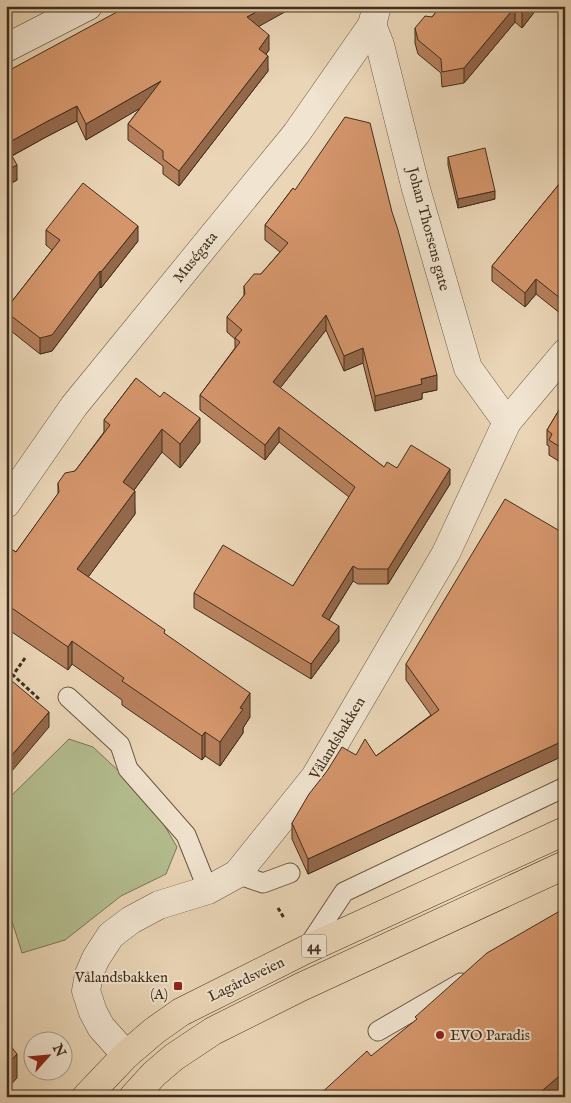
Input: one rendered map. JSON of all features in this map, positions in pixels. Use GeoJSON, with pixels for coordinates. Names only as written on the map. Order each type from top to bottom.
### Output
{"type":"FeatureCollection","features":[{"type":"Feature","properties":{"kind":"main road","name":"Lagårdsveien"},"geometry":{"type":"LineString","coordinates":[[86,1097],[126,1055],[154,1031],[181,1012],[305,950],[565,831]]}},
{"type":"Feature","properties":{"kind":"main road","name":"44"},"geometry":{"type":"LineString","coordinates":[[133,1097],[154,1074],[174,1057],[213,1031],[301,987],[565,865]]}},
{"type":"Feature","properties":{"kind":"street"},"geometry":{"type":"LineString","coordinates":[[6,48],[88,6]]}},
{"type":"Feature","properties":{"kind":"street","name":"Johan Thorsens gate"},"geometry":{"type":"LineString","coordinates":[[374,15],[416,189],[468,368],[507,422]]}},
{"type":"Feature","properties":{"kind":"street","name":"Muségata"},"geometry":{"type":"LineString","coordinates":[[6,504],[74,406],[296,134],[374,15]]}},
{"type":"Feature","properties":{"kind":"street","name":"Vålandsbakken"},"geometry":{"type":"LineString","coordinates":[[126,1055],[101,1027],[93,1012],[86,991],[89,974],[96,958],[111,935],[131,920],[159,905],[208,890],[236,874],[315,777],[446,553],[507,422],[565,353]]}},
{"type":"Feature","properties":{"kind":"lane"},"geometry":{"type":"LineString","coordinates":[[68,698],[120,746],[128,769],[186,835],[208,890]]}},
{"type":"Feature","properties":{"kind":"lane"},"geometry":{"type":"LineString","coordinates":[[305,950],[344,892],[565,787]]}},
{"type":"Feature","properties":{"kind":"lane"},"geometry":{"type":"LineString","coordinates":[[236,874],[263,883],[290,873]]}},
{"type":"Feature","properties":{"kind":"lane"},"geometry":{"type":"LineString","coordinates":[[378,1031],[473,976]]}},
{"type":"Feature","properties":{"kind":"path"},"geometry":{"type":"LineString","coordinates":[[25,658],[14,675],[40,700]]}},
{"type":"Feature","properties":{"kind":"green space"},"geometry":{"type":"Polygon","coordinates":[[[69,739],[93,747],[123,775],[160,818],[177,847],[166,874],[121,896],[65,940],[22,953],[6,902],[6,801],[69,739]]]}},
{"type":"Feature","properties":{"kind":"building"},"geometry":{"type":"Polygon","coordinates":[[[128,6],[267,6],[247,17],[269,35],[259,49],[268,56],[179,171],[163,159],[163,151],[128,124],[161,81],[86,124],[77,106],[6,144],[6,89],[11,86],[6,78],[6,72],[128,6]]]}},
{"type":"Feature","properties":{"kind":"building"},"geometry":{"type":"Polygon","coordinates":[[[441,6],[527,6],[522,13],[515,7],[464,68],[442,72],[441,59],[418,40],[415,28],[425,16],[432,17],[441,6]]]}},
{"type":"Feature","properties":{"kind":"building"},"geometry":{"type":"Polygon","coordinates":[[[345,117],[370,123],[392,212],[437,375],[421,379],[422,384],[375,396],[363,348],[344,356],[326,315],[273,382],[384,467],[387,462],[397,468],[411,445],[450,469],[388,569],[358,569],[353,566],[322,616],[339,626],[311,664],[194,593],[223,545],[293,586],[355,487],[279,427],[265,445],[200,395],[240,342],[235,338],[242,330],[227,317],[245,294],[244,286],[254,274],[261,274],[288,243],[265,225],[293,188],[295,190],[345,117]]]}},
{"type":"Feature","properties":{"kind":"building"},"geometry":{"type":"Polygon","coordinates":[[[6,145],[17,165],[6,171],[6,145]]]}},
{"type":"Feature","properties":{"kind":"building"},"geometry":{"type":"Polygon","coordinates":[[[485,148],[495,191],[458,199],[448,157],[485,148]]]}},
{"type":"Feature","properties":{"kind":"building"},"geometry":{"type":"Polygon","coordinates":[[[565,177],[565,302],[536,279],[525,293],[492,266],[565,177]]]}},
{"type":"Feature","properties":{"kind":"building"},"geometry":{"type":"Polygon","coordinates":[[[83,183],[138,226],[100,271],[52,335],[40,338],[6,312],[6,309],[60,240],[46,230],[83,183]]]}},
{"type":"Feature","properties":{"kind":"building"},"geometry":{"type":"Polygon","coordinates":[[[136,378],[160,397],[164,392],[200,418],[180,444],[162,429],[123,482],[135,491],[77,569],[165,630],[164,633],[250,693],[240,708],[243,709],[220,742],[205,732],[202,736],[122,681],[124,678],[72,641],[68,647],[6,604],[6,546],[16,552],[59,492],[58,483],[65,473],[75,471],[110,425],[104,420],[136,378]]]}},
{"type":"Feature","properties":{"kind":"building"},"geometry":{"type":"Polygon","coordinates":[[[565,400],[565,450],[549,440],[552,434],[547,430],[565,400]]]}},
{"type":"Feature","properties":{"kind":"building"},"geometry":{"type":"Polygon","coordinates":[[[505,499],[565,534],[565,740],[308,859],[292,823],[309,794],[327,771],[342,747],[356,755],[365,739],[376,756],[439,710],[406,664],[505,499]]]}},
{"type":"Feature","properties":{"kind":"building"},"geometry":{"type":"Polygon","coordinates":[[[6,676],[49,712],[6,762],[6,676]]]}},
{"type":"Feature","properties":{"kind":"building"},"geometry":{"type":"Polygon","coordinates":[[[565,908],[565,1071],[535,1097],[317,1097],[367,1051],[371,1056],[417,1019],[415,1017],[487,953],[565,908]]]}},
{"type":"Feature","properties":{"kind":"building"},"geometry":{"type":"Polygon","coordinates":[[[6,1040],[17,1054],[6,1066],[6,1040]]]}},
{"type":"Feature","properties":{"kind":"place","name":"Vålandsbakken (A)"},"geometry":{"type":"Point","coordinates":[178,986]}},
{"type":"Feature","properties":{"kind":"place","name":"EVO Paradis"},"geometry":{"type":"Point","coordinates":[440,1035]}}]}
